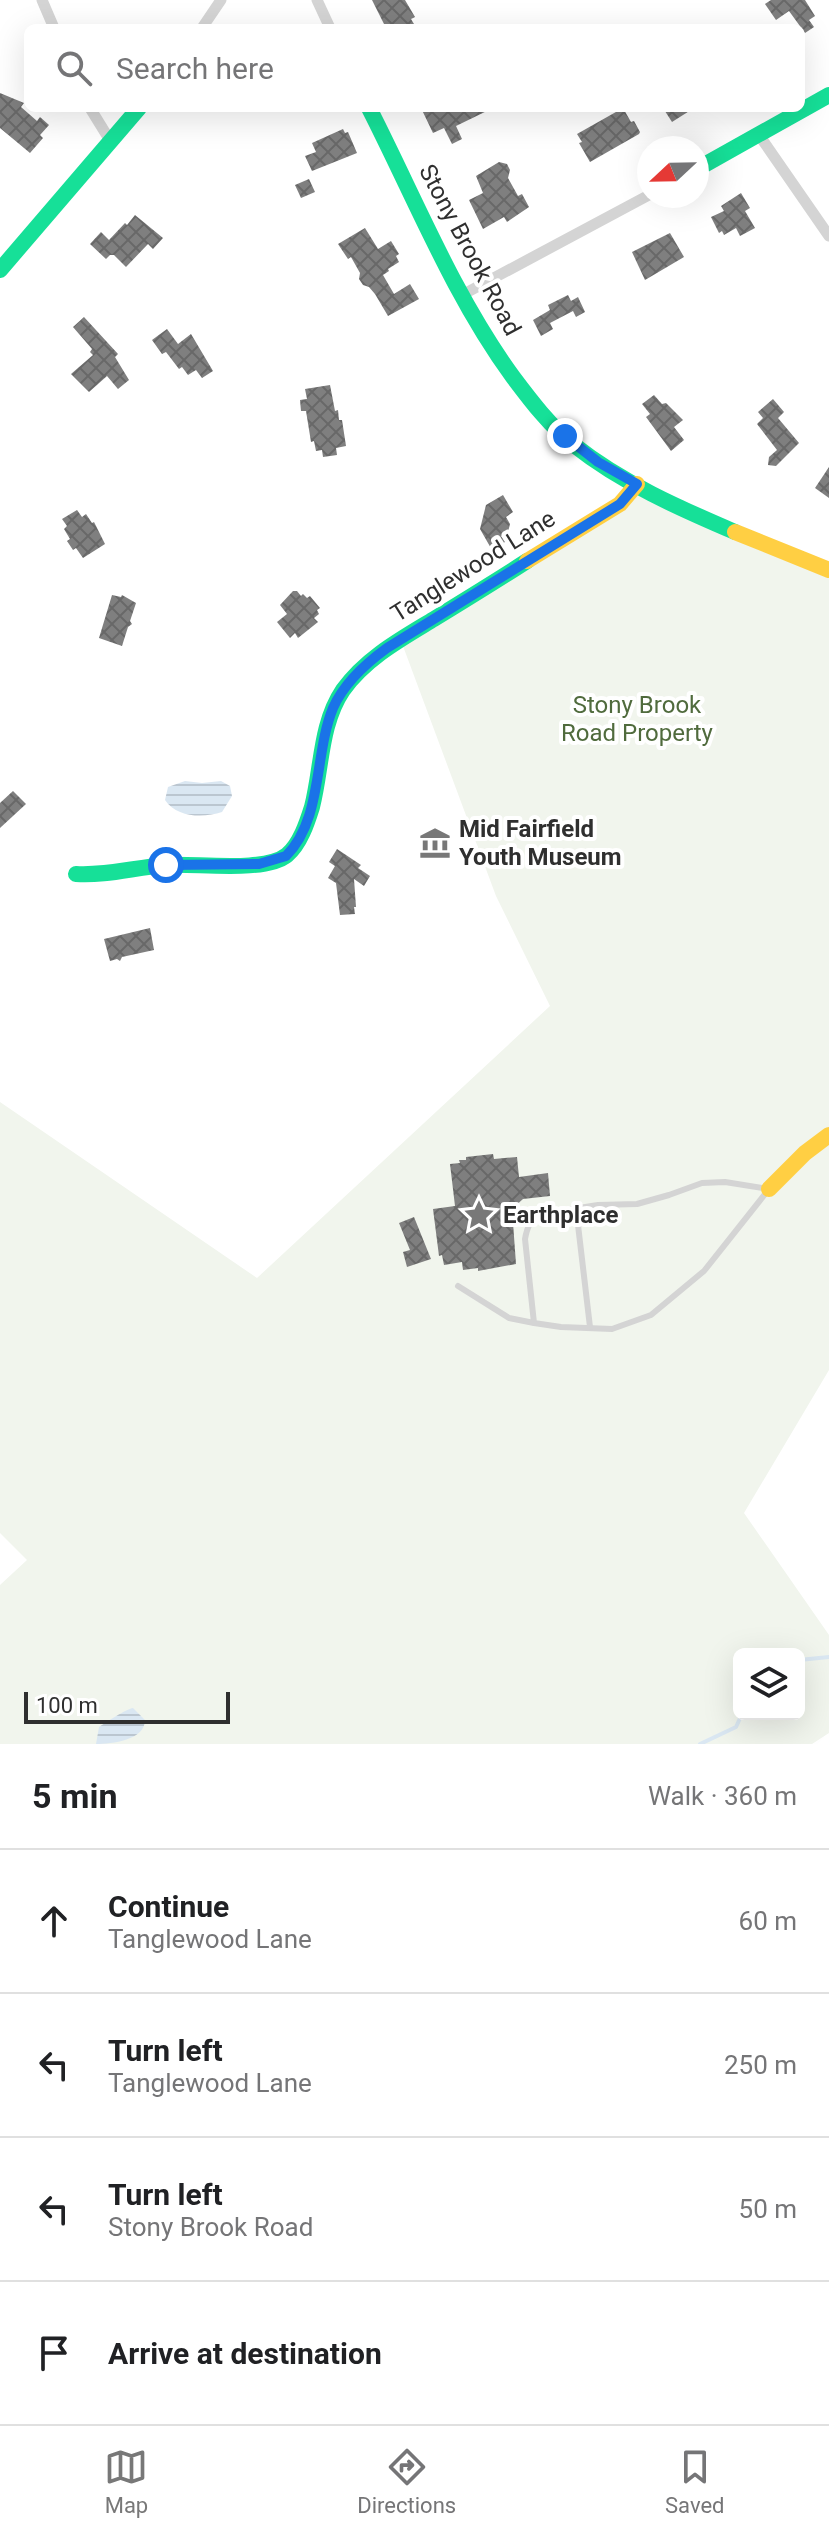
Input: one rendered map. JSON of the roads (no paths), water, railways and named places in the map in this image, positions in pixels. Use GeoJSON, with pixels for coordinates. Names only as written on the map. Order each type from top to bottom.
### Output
{"type":"FeatureCollection","features":[{"type":"Feature","properties":{"kind":"street"},"geometry":{"type":"LineString","coordinates":[[42,0],[52,24]]}},
{"type":"Feature","properties":{"kind":"street"},"geometry":{"type":"LineString","coordinates":[[205,24],[221,0]]}},
{"type":"Feature","properties":{"kind":"street"},"geometry":{"type":"LineString","coordinates":[[317,0],[328,24]]}},
{"type":"Feature","properties":{"kind":"street"},"geometry":{"type":"LineString","coordinates":[[805,109],[829,95]]}},
{"type":"Feature","properties":{"kind":"street"},"geometry":{"type":"LineString","coordinates":[[92,112],[111,142]]}},
{"type":"Feature","properties":{"kind":"street"},"geometry":{"type":"LineString","coordinates":[[0,270],[136,112]]}},
{"type":"Feature","properties":{"kind":"street","name":"Stony Brook Road"},"geometry":{"type":"LineString","coordinates":[[371,112],[462,295],[507,367],[550,421],[598,462],[637,484],[829,570]]}},
{"type":"Feature","properties":{"kind":"street"},"geometry":{"type":"LineString","coordinates":[[709,162],[799,112]]}},
{"type":"Feature","properties":{"kind":"street"},"geometry":{"type":"LineString","coordinates":[[759,135],[829,236]]}},
{"type":"Feature","properties":{"kind":"street"},"geometry":{"type":"LineString","coordinates":[[462,295],[637,201]]}},
{"type":"Feature","properties":{"kind":"street","name":"Tanglewood Lane"},"geometry":{"type":"LineString","coordinates":[[76,874],[105,876],[166,865],[259,864],[286,856],[302,833],[309,814],[332,710],[353,678],[387,648],[620,504],[637,484]]}},
{"type":"Feature","properties":{"kind":"street"},"geometry":{"type":"LineString","coordinates":[[769,1189],[805,1153],[829,1135]]}},
{"type":"Feature","properties":{"kind":"lane"},"geometry":{"type":"LineString","coordinates":[[458,1286],[509,1318],[534,1323],[561,1327],[612,1329],[651,1315],[704,1271],[769,1189],[725,1182],[702,1183],[637,1204],[541,1214],[527,1228],[525,1239],[534,1323]]}},
{"type":"Feature","properties":{"kind":"lane"},"geometry":{"type":"LineString","coordinates":[[576,1208],[590,1327]]}},
{"type":"Feature","properties":{"kind":"waterway"},"geometry":{"type":"LineString","coordinates":[[805,1659],[829,1657]]}},
{"type":"Feature","properties":{"kind":"waterway"},"geometry":{"type":"LineString","coordinates":[[700,1744],[736,1727],[739,1720]]}},
{"type":"Feature","properties":{"kind":"place","name":"Mid Fairfield Youth Museum"},"geometry":{"type":"Point","coordinates":[435,843]}},
{"type":"Feature","properties":{"kind":"place","name":"Earthplace"},"geometry":{"type":"Point","coordinates":[479,1215]}},
{"type":"Feature","properties":{"kind":"park label","name":"Stony Brook Road Property"},"geometry":{"type":"Point","coordinates":[637,719]}}]}
